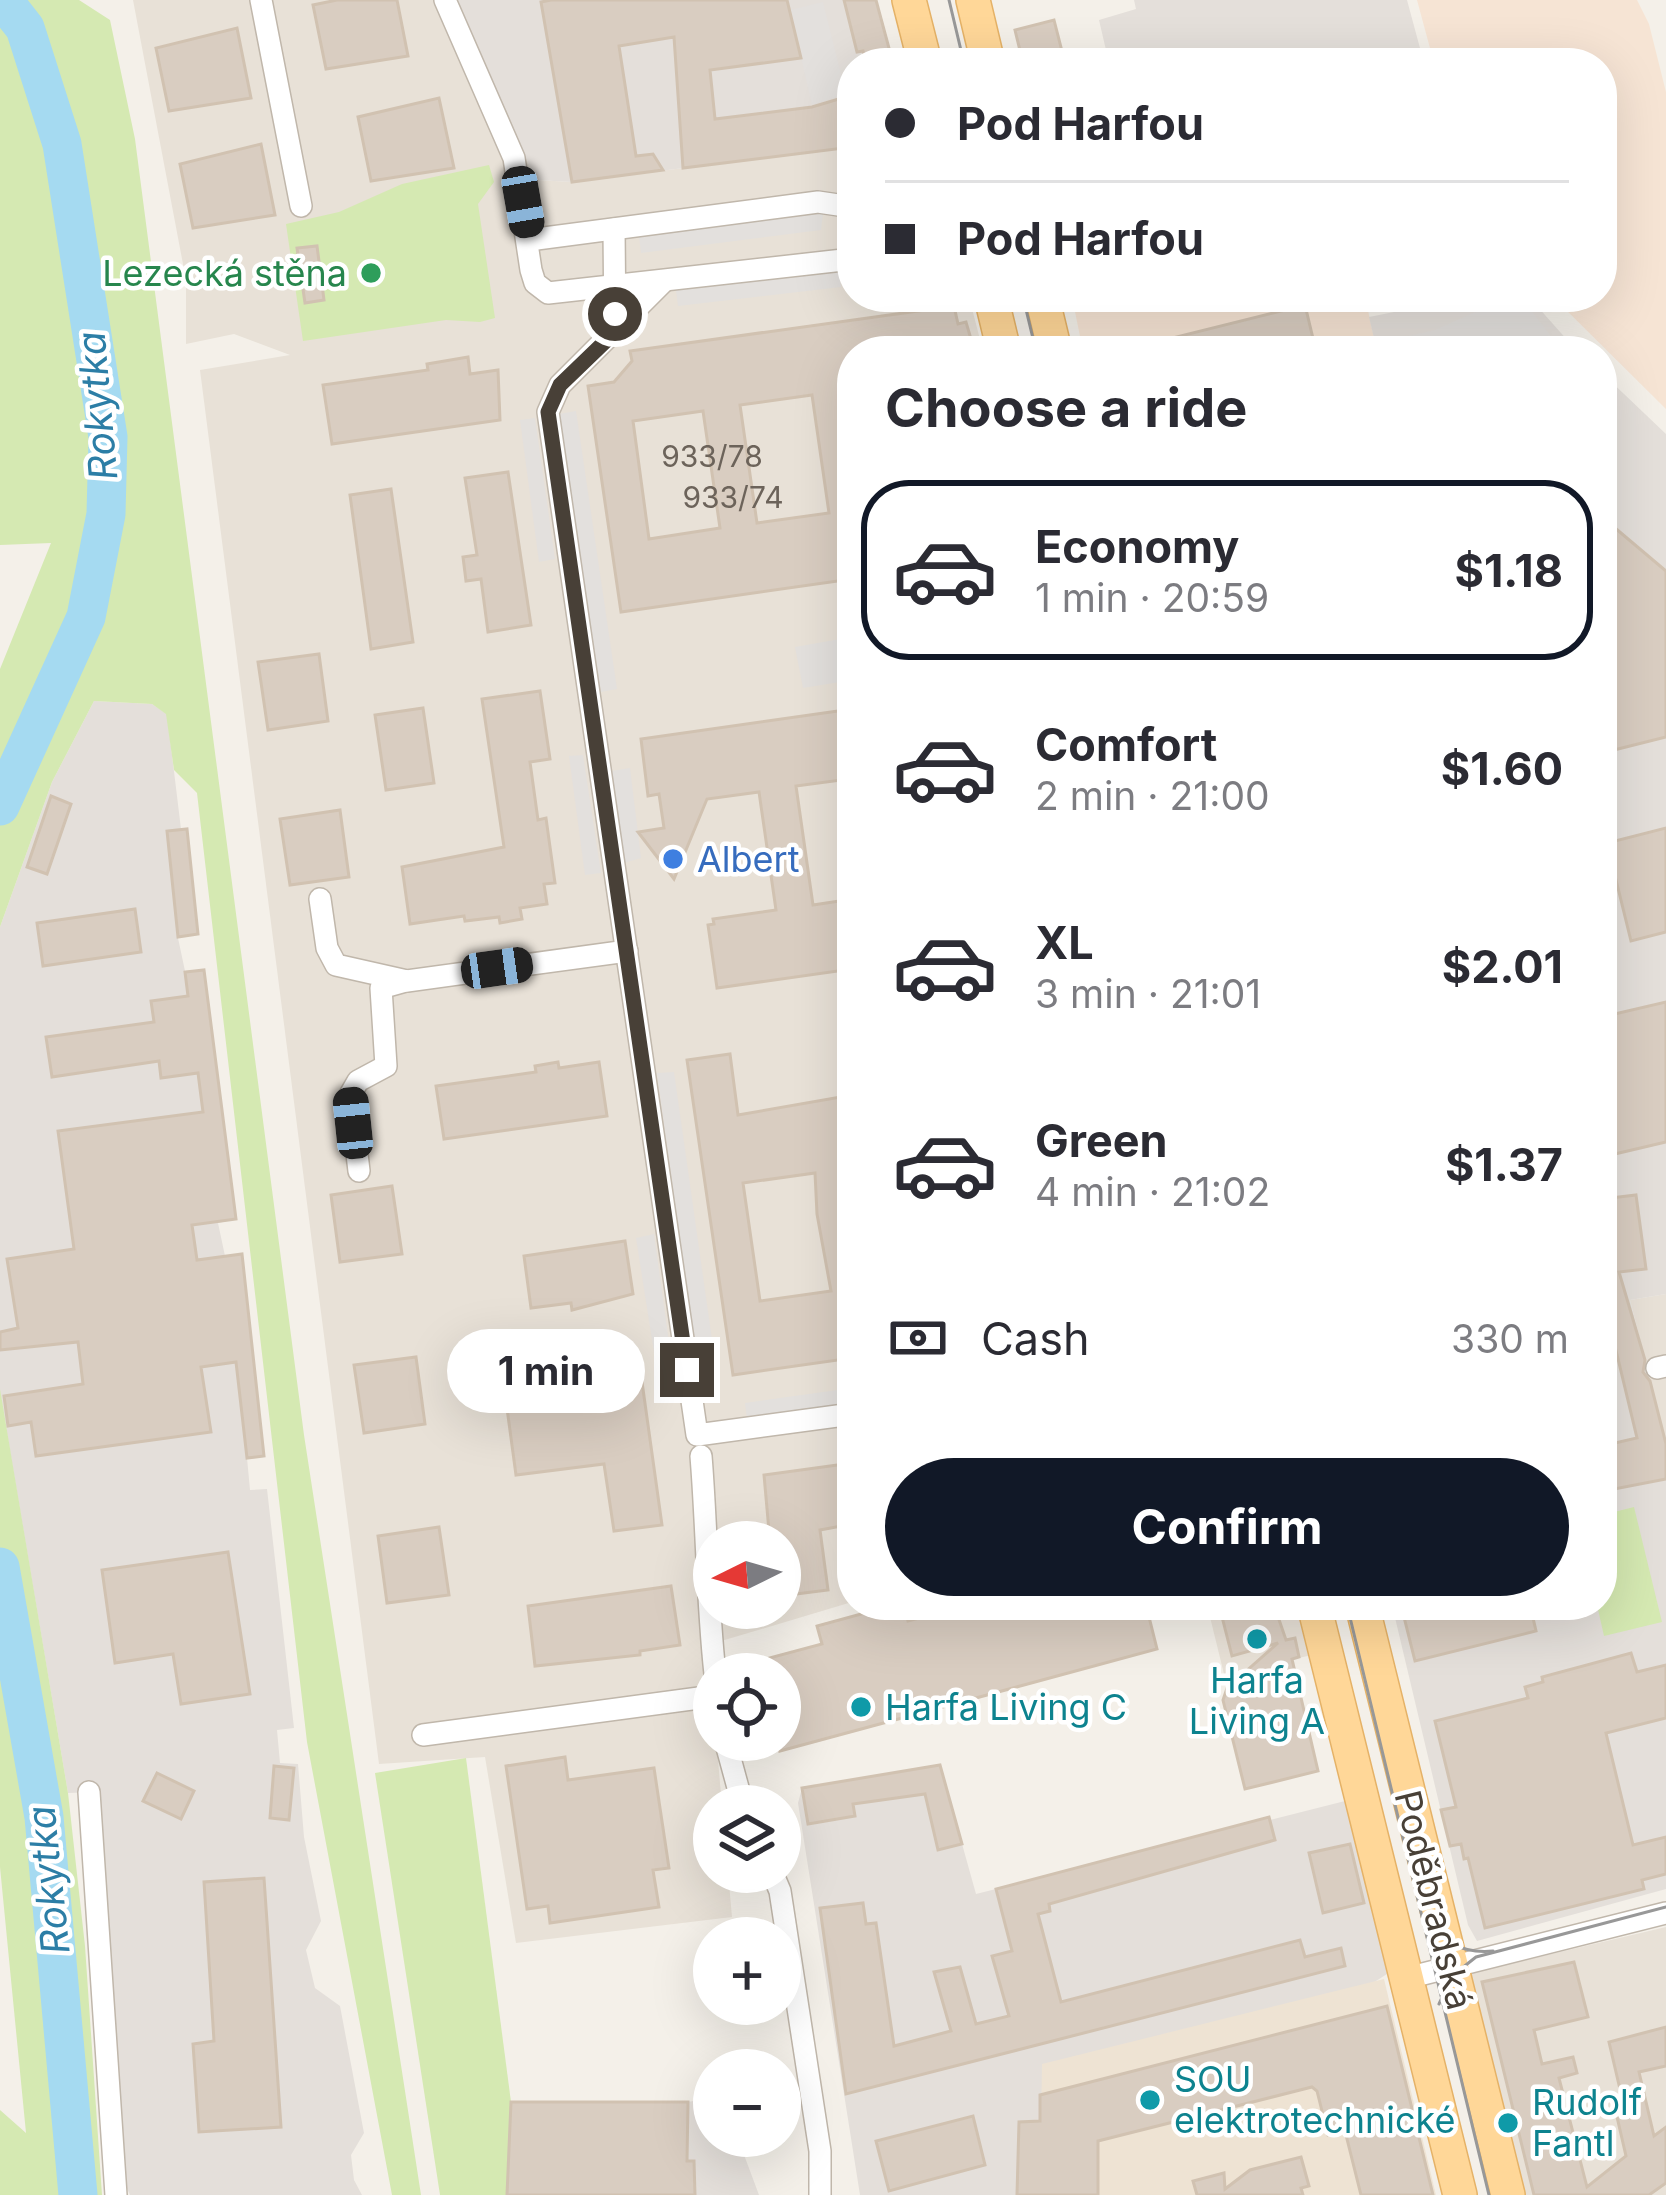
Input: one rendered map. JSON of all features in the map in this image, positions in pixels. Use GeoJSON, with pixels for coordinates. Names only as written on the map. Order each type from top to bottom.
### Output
{"type":"FeatureCollection","features":[{"type":"Feature","properties":{"kind":"main road"},"geometry":{"type":"LineString","coordinates":[[910,0],[921,48]]}},
{"type":"Feature","properties":{"kind":"main road"},"geometry":{"type":"LineString","coordinates":[[973,0],[984,48]]}},
{"type":"Feature","properties":{"kind":"main road","name":"Poděbradská"},"geometry":{"type":"LineString","coordinates":[[1318,1620],[1460,2195]]}},
{"type":"Feature","properties":{"kind":"main road","name":"Poděbradská"},"geometry":{"type":"LineString","coordinates":[[1366,1620],[1508,2195]]}},
{"type":"Feature","properties":{"kind":"street"},"geometry":{"type":"LineString","coordinates":[[261,0],[301,206]]}},
{"type":"Feature","properties":{"kind":"street"},"geometry":{"type":"LineString","coordinates":[[445,0],[514,158],[535,283],[548,292],[837,261]]}},
{"type":"Feature","properties":{"kind":"street"},"geometry":{"type":"LineString","coordinates":[[530,240],[818,202],[837,204]]}},
{"type":"Feature","properties":{"kind":"street"},"geometry":{"type":"LineString","coordinates":[[614,230],[615,332]]}},
{"type":"Feature","properties":{"kind":"street"},"geometry":{"type":"LineString","coordinates":[[663,282],[560,385],[548,412],[699,1445],[713,1653]]}},
{"type":"Feature","properties":{"kind":"street"},"geometry":{"type":"LineString","coordinates":[[320,899],[327,948],[336,964],[407,981]]}},
{"type":"Feature","properties":{"kind":"street"},"geometry":{"type":"LineString","coordinates":[[359,1171],[350,1095],[358,1081],[382,1071],[387,1062],[377,994],[385,984],[627,951]]}},
{"type":"Feature","properties":{"kind":"street"},"geometry":{"type":"LineString","coordinates":[[699,1445],[837,1417]]}},
{"type":"Feature","properties":{"kind":"street"},"geometry":{"type":"LineString","coordinates":[[423,1735],[693,1699]]}},
{"type":"Feature","properties":{"kind":"street"},"geometry":{"type":"LineString","coordinates":[[89,1792],[116,2195]]}},
{"type":"Feature","properties":{"kind":"street"},"geometry":{"type":"LineString","coordinates":[[780,1893],[817,2128],[820,2195]]}},
{"type":"Feature","properties":{"kind":"street"},"geometry":{"type":"LineString","coordinates":[[1407,1978],[1666,1912]]}},
{"type":"Feature","properties":{"kind":"shaded area"},"geometry":{"type":"Polygon","coordinates":[[[133,0],[457,0],[536,180],[572,182],[837,149],[837,312],[973,312],[979,336],[837,336],[837,1606],[801,1617],[801,1521],[693,1521],[693,1629],[762,1629],[708,1645],[709,1653],[693,1653],[693,1761],[718,1761],[720,1785],[693,1785],[693,1893],[730,1893],[732,1917],[693,1917],[693,1922],[516,1943],[485,1757],[379,1764],[200,370],[290,355],[234,334],[186,344],[186,280],[133,0]]]}},
{"type":"Feature","properties":{"kind":"shaded area"},"geometry":{"type":"Polygon","coordinates":[[[457,0],[876,0],[889,48],[837,48],[837,149],[572,182],[536,180],[457,0]]]}},
{"type":"Feature","properties":{"kind":"shaded area"},"geometry":{"type":"Polygon","coordinates":[[[1134,0],[1407,0],[1420,48],[1106,48],[1099,20],[1136,9],[1134,0]]]}},
{"type":"Feature","properties":{"kind":"shaded area"},"geometry":{"type":"Polygon","coordinates":[[[1417,0],[1637,0],[1649,24],[1666,92],[1666,409],[1617,360],[1617,336],[1592,336],[1568,312],[1617,312],[1617,48],[1430,48],[1417,0]]]}},
{"type":"Feature","properties":{"kind":"shaded area"},"geometry":{"type":"Polygon","coordinates":[[[823,2],[837,58],[837,97],[812,105],[790,10],[823,2]]]}},
{"type":"Feature","properties":{"kind":"shaded area"},"geometry":{"type":"Polygon","coordinates":[[[823,213],[821,230],[641,253],[639,236],[823,213]]]}},
{"type":"Feature","properties":{"kind":"shaded area"},"geometry":{"type":"Polygon","coordinates":[[[837,270],[837,287],[678,306],[676,290],[837,270]]]}},
{"type":"Feature","properties":{"kind":"shaded area"},"geometry":{"type":"Polygon","coordinates":[[[1075,312],[1368,312],[1374,336],[1080,336],[1075,312]]]}},
{"type":"Feature","properties":{"kind":"shaded area"},"geometry":{"type":"Polygon","coordinates":[[[1394,312],[1542,312],[1564,336],[1373,336],[1369,317],[1394,312]]]}},
{"type":"Feature","properties":{"kind":"shaded area"},"geometry":{"type":"Polygon","coordinates":[[[1475,312],[1532,312],[1551,336],[1408,336],[1475,312]]]}},
{"type":"Feature","properties":{"kind":"shaded area"},"geometry":{"type":"Polygon","coordinates":[[[1617,387],[1666,434],[1666,1294],[1630,1300],[1666,1442],[1666,1889],[1477,1941],[1468,1925],[1396,1620],[1617,1620],[1617,387]]]}},
{"type":"Feature","properties":{"kind":"shaded area"},"geometry":{"type":"Polygon","coordinates":[[[576,411],[617,689],[601,692],[559,414],[576,411]]]}},
{"type":"Feature","properties":{"kind":"shaded area"},"geometry":{"type":"Polygon","coordinates":[[[535,418],[555,559],[539,562],[520,420],[535,418]]]}},
{"type":"Feature","properties":{"kind":"shaded area"},"geometry":{"type":"Polygon","coordinates":[[[837,640],[837,682],[803,688],[795,647],[837,640]]]}},
{"type":"Feature","properties":{"kind":"shaded area"},"geometry":{"type":"Polygon","coordinates":[[[94,701],[152,704],[167,714],[181,829],[187,829],[198,934],[178,938],[185,971],[204,970],[236,1219],[218,1223],[225,1256],[242,1254],[264,1456],[247,1458],[250,1490],[267,1489],[294,1728],[277,1730],[280,1763],[298,1764],[304,1837],[321,1921],[306,1950],[315,1988],[340,2006],[364,2133],[351,2155],[354,2180],[362,2195],[130,2195],[124,2182],[98,1792],[68,1793],[0,1392],[0,927],[52,782],[94,701]]]}},
{"type":"Feature","properties":{"kind":"shaded area"},"geometry":{"type":"Polygon","coordinates":[[[583,755],[601,873],[585,875],[569,756],[583,755]]]}},
{"type":"Feature","properties":{"kind":"shaded area"},"geometry":{"type":"Polygon","coordinates":[[[630,768],[641,858],[624,863],[611,771],[630,768]]]}},
{"type":"Feature","properties":{"kind":"shaded area"},"geometry":{"type":"Polygon","coordinates":[[[674,1072],[719,1389],[701,1392],[657,1073],[674,1072]]]}},
{"type":"Feature","properties":{"kind":"shaded area"},"geometry":{"type":"Polygon","coordinates":[[[654,1234],[676,1393],[661,1397],[636,1238],[654,1234]]]}},
{"type":"Feature","properties":{"kind":"shaded area"},"geometry":{"type":"Polygon","coordinates":[[[1666,1294],[1666,1442],[1630,1300],[1666,1294]]]}},
{"type":"Feature","properties":{"kind":"shaded area"},"geometry":{"type":"Polygon","coordinates":[[[837,1390],[837,1409],[747,1419],[745,1403],[837,1390]]]}},
{"type":"Feature","properties":{"kind":"shaded area","name":"Harfa Living A"},"geometry":{"type":"Polygon","coordinates":[[[1211,1620],[1309,1620],[1317,1654],[1224,1674],[1211,1620]]]}},
{"type":"Feature","properties":{"kind":"shaded area"},"geometry":{"type":"Polygon","coordinates":[[[940,1765],[976,1894],[1345,1801],[1366,1871],[1387,1974],[1040,2195],[860,2195],[801,1822],[802,1788],[940,1765]]]}},
{"type":"Feature","properties":{"kind":"shaded area"},"geometry":{"type":"Polygon","coordinates":[[[1666,1927],[1666,2195],[1523,2195],[1467,1974],[1666,1927]]]}},
{"type":"Feature","properties":{"kind":"shaded area"},"geometry":{"type":"Polygon","coordinates":[[[1384,1979],[1436,2195],[1040,2195],[1042,2064],[1384,1979]]]}},
{"type":"Feature","properties":{"kind":"shaded area"},"geometry":{"type":"Polygon","coordinates":[[[693,2101],[693,2157],[745,2157],[759,2195],[507,2195],[511,2102],[693,2101]]]}},
{"type":"Feature","properties":{"kind":"green space"},"geometry":{"type":"Polygon","coordinates":[[[0,0],[79,0],[110,20],[135,139],[304,1435],[421,2195],[392,2195],[307,1742],[197,793],[174,770],[166,714],[152,704],[94,701],[52,782],[0,927],[0,669],[51,543],[0,545],[0,0]]]}},
{"type":"Feature","properties":{"kind":"green space"},"geometry":{"type":"Polygon","coordinates":[[[489,165],[494,182],[478,204],[495,318],[446,320],[303,341],[286,224],[339,212],[402,184],[489,165]]]}},
{"type":"Feature","properties":{"kind":"green space"},"geometry":{"type":"Polygon","coordinates":[[[0,1389],[68,1793],[85,1946],[102,2195],[0,2195],[0,2110],[26,2133],[0,1867],[0,1389]]]}},
{"type":"Feature","properties":{"kind":"green space"},"geometry":{"type":"Polygon","coordinates":[[[1634,1507],[1662,1622],[1604,1636],[1600,1620],[1617,1620],[1617,1511],[1634,1507]]]}},
{"type":"Feature","properties":{"kind":"green space"},"geometry":{"type":"Polygon","coordinates":[[[466,1758],[511,2102],[507,2195],[440,2195],[375,1773],[466,1758]]]}},
{"type":"Feature","properties":{"kind":"building"},"geometry":{"type":"Polygon","coordinates":[[[397,0],[408,56],[326,69],[313,5],[397,0]]]}},
{"type":"Feature","properties":{"kind":"building"},"geometry":{"type":"Polygon","coordinates":[[[787,0],[801,58],[710,70],[715,119],[837,100],[837,149],[683,168],[674,37],[619,46],[636,156],[653,154],[663,170],[572,182],[541,2],[787,0]]]}},
{"type":"Feature","properties":{"kind":"building"},"geometry":{"type":"Polygon","coordinates":[[[844,0],[876,0],[889,48],[856,48],[844,0]]]}},
{"type":"Feature","properties":{"kind":"building"},"geometry":{"type":"Polygon","coordinates":[[[1054,20],[1061,48],[1019,48],[1015,30],[1054,20]]]}},
{"type":"Feature","properties":{"kind":"building"},"geometry":{"type":"Polygon","coordinates":[[[237,28],[251,98],[169,111],[156,48],[237,28]]]}},
{"type":"Feature","properties":{"kind":"building"},"geometry":{"type":"Polygon","coordinates":[[[439,98],[454,168],[371,181],[358,117],[439,98]]]}},
{"type":"Feature","properties":{"kind":"building"},"geometry":{"type":"Polygon","coordinates":[[[261,144],[275,215],[193,228],[180,164],[261,144]]]}},
{"type":"Feature","properties":{"kind":"building"},"geometry":{"type":"Polygon","coordinates":[[[317,246],[324,300],[305,303],[297,248],[317,246]]]}},
{"type":"Feature","properties":{"kind":"building"},"geometry":{"type":"Polygon","coordinates":[[[911,312],[955,312],[958,324],[966,322],[970,336],[837,336],[837,581],[621,612],[588,386],[614,382],[632,361],[630,351],[911,312]],[[812,395],[740,405],[757,523],[829,513],[812,395]],[[703,411],[633,421],[649,539],[720,528],[703,411]]]}},
{"type":"Feature","properties":{"kind":"building"},"geometry":{"type":"Polygon","coordinates":[[[1277,312],[1307,312],[1312,336],[1180,336],[1277,312]]]}},
{"type":"Feature","properties":{"kind":"building"},"geometry":{"type":"Polygon","coordinates":[[[468,357],[470,374],[498,370],[500,420],[332,444],[323,385],[428,370],[427,364],[468,357]]]}},
{"type":"Feature","properties":{"kind":"building"},"geometry":{"type":"Polygon","coordinates":[[[508,472],[531,625],[488,632],[481,579],[466,581],[463,557],[477,555],[465,478],[508,472]]]}},
{"type":"Feature","properties":{"kind":"building"},"geometry":{"type":"Polygon","coordinates":[[[391,489],[413,642],[371,649],[350,495],[391,489]]]}},
{"type":"Feature","properties":{"kind":"building"},"geometry":{"type":"Polygon","coordinates":[[[1617,530],[1666,571],[1666,737],[1617,749],[1617,530]]]}},
{"type":"Feature","properties":{"kind":"building"},"geometry":{"type":"Polygon","coordinates":[[[319,654],[328,721],[268,730],[258,662],[319,654]]]}},
{"type":"Feature","properties":{"kind":"building"},"geometry":{"type":"Polygon","coordinates":[[[540,691],[550,759],[530,762],[538,820],[546,818],[555,883],[544,884],[547,904],[520,908],[522,919],[500,923],[499,917],[465,921],[464,916],[410,924],[402,867],[504,847],[482,699],[540,691]]]}},
{"type":"Feature","properties":{"kind":"building"},"geometry":{"type":"Polygon","coordinates":[[[423,708],[434,783],[386,790],[375,715],[423,708]]]}},
{"type":"Feature","properties":{"kind":"building"},"geometry":{"type":"Polygon","coordinates":[[[837,711],[837,781],[796,786],[813,905],[837,901],[837,971],[717,988],[708,925],[714,924],[713,919],[776,910],[759,792],[707,799],[674,879],[638,832],[664,828],[659,794],[648,796],[641,739],[837,711]]]}},
{"type":"Feature","properties":{"kind":"building"},"geometry":{"type":"Polygon","coordinates":[[[51,796],[71,804],[47,874],[27,867],[51,796]]]}},
{"type":"Feature","properties":{"kind":"building"},"geometry":{"type":"Polygon","coordinates":[[[340,810],[349,877],[290,885],[280,819],[340,810]]]}},
{"type":"Feature","properties":{"kind":"building"},"geometry":{"type":"Polygon","coordinates":[[[1666,828],[1666,932],[1631,941],[1617,884],[1617,840],[1666,828]]]}},
{"type":"Feature","properties":{"kind":"building"},"geometry":{"type":"Polygon","coordinates":[[[187,829],[198,934],[178,937],[167,831],[187,829]]]}},
{"type":"Feature","properties":{"kind":"building"},"geometry":{"type":"Polygon","coordinates":[[[135,909],[141,952],[43,966],[37,923],[135,909]]]}},
{"type":"Feature","properties":{"kind":"building"},"geometry":{"type":"Polygon","coordinates":[[[204,970],[236,1219],[192,1225],[197,1260],[242,1254],[264,1456],[247,1458],[236,1362],[201,1367],[211,1432],[36,1456],[31,1422],[8,1426],[4,1396],[83,1384],[78,1342],[0,1350],[0,1332],[18,1328],[7,1259],[74,1249],[58,1131],[203,1112],[198,1073],[161,1078],[159,1061],[52,1077],[46,1037],[154,1022],[151,1001],[188,996],[185,972],[204,970]]]}},
{"type":"Feature","properties":{"kind":"building"},"geometry":{"type":"Polygon","coordinates":[[[1666,1002],[1666,1142],[1617,1153],[1617,1013],[1666,1002]]]}},
{"type":"Feature","properties":{"kind":"building"},"geometry":{"type":"Polygon","coordinates":[[[730,1054],[738,1115],[837,1098],[837,1360],[733,1375],[687,1060],[730,1054]],[[815,1173],[743,1183],[760,1301],[831,1291],[815,1173]]]}},
{"type":"Feature","properties":{"kind":"building"},"geometry":{"type":"Polygon","coordinates":[[[558,1062],[559,1068],[599,1062],[607,1116],[444,1139],[436,1086],[536,1072],[535,1066],[558,1062]]]}},
{"type":"Feature","properties":{"kind":"building"},"geometry":{"type":"Polygon","coordinates":[[[392,1186],[402,1254],[340,1262],[331,1195],[392,1186]]]}},
{"type":"Feature","properties":{"kind":"building"},"geometry":{"type":"Polygon","coordinates":[[[1636,1195],[1646,1269],[1619,1272],[1666,1444],[1666,1479],[1617,1488],[1617,1443],[1637,1438],[1617,1355],[1617,1197],[1636,1195]]]}},
{"type":"Feature","properties":{"kind":"building"},"geometry":{"type":"Polygon","coordinates":[[[625,1241],[633,1294],[572,1310],[571,1303],[531,1308],[524,1256],[625,1241]]]}},
{"type":"Feature","properties":{"kind":"building"},"geometry":{"type":"Polygon","coordinates":[[[416,1357],[425,1424],[364,1433],[354,1365],[416,1357]]]}},
{"type":"Feature","properties":{"kind":"building"},"geometry":{"type":"Polygon","coordinates":[[[642,1382],[662,1525],[614,1531],[604,1464],[516,1475],[506,1401],[642,1382]]]}},
{"type":"Feature","properties":{"kind":"building"},"geometry":{"type":"Polygon","coordinates":[[[837,1465],[837,1527],[820,1530],[828,1590],[801,1593],[801,1521],[768,1521],[764,1475],[837,1465]]]}},
{"type":"Feature","properties":{"kind":"building"},"geometry":{"type":"Polygon","coordinates":[[[439,1527],[449,1595],[387,1603],[378,1536],[439,1527]]]}},
{"type":"Feature","properties":{"kind":"building"},"geometry":{"type":"Polygon","coordinates":[[[228,1552],[250,1694],[181,1704],[173,1654],[115,1663],[102,1570],[228,1552]]]}},
{"type":"Feature","properties":{"kind":"building"},"geometry":{"type":"Polygon","coordinates":[[[671,1586],[680,1645],[640,1651],[640,1655],[535,1666],[528,1606],[671,1586]]]}},
{"type":"Feature","properties":{"kind":"building","name":"Harfa Living C"},"geometry":{"type":"Polygon","coordinates":[[[839,1620],[1150,1620],[1157,1649],[801,1745],[801,1653],[788,1653],[822,1644],[817,1626],[839,1620]]]}},
{"type":"Feature","properties":{"kind":"building"},"geometry":{"type":"Polygon","coordinates":[[[1223,1620],[1279,1620],[1286,1640],[1295,1638],[1299,1657],[1292,1659],[1318,1771],[1245,1789],[1223,1700],[1227,1688],[1278,1643],[1232,1656],[1223,1620]]]}},
{"type":"Feature","properties":{"kind":"building"},"geometry":{"type":"Polygon","coordinates":[[[1405,1620],[1533,1620],[1536,1631],[1415,1661],[1405,1620]]]}},
{"type":"Feature","properties":{"kind":"building"},"geometry":{"type":"Polygon","coordinates":[[[1631,1653],[1637,1672],[1666,1665],[1666,1718],[1606,1733],[1633,1845],[1666,1837],[1666,1874],[1642,1880],[1644,1889],[1485,1928],[1468,1858],[1464,1859],[1461,1844],[1450,1846],[1441,1810],[1456,1807],[1435,1721],[1528,1698],[1525,1687],[1543,1682],[1542,1677],[1631,1653]]]}},
{"type":"Feature","properties":{"kind":"building"},"geometry":{"type":"Polygon","coordinates":[[[565,1757],[568,1780],[654,1768],[669,1868],[653,1870],[659,1907],[550,1923],[548,1906],[527,1909],[506,1766],[565,1757]]]}},
{"type":"Feature","properties":{"kind":"building"},"geometry":{"type":"Polygon","coordinates":[[[940,1765],[962,1844],[938,1850],[925,1794],[853,1804],[855,1816],[808,1824],[802,1788],[940,1765]]]}},
{"type":"Feature","properties":{"kind":"building"},"geometry":{"type":"Polygon","coordinates":[[[274,1766],[294,1768],[289,1820],[270,1818],[274,1766]]]}},
{"type":"Feature","properties":{"kind":"building"},"geometry":{"type":"Polygon","coordinates":[[[157,1773],[194,1791],[181,1819],[143,1801],[157,1773]]]}},
{"type":"Feature","properties":{"kind":"building"},"geometry":{"type":"Polygon","coordinates":[[[1269,1817],[1275,1840],[1049,1904],[1050,1911],[1038,1914],[1061,2002],[1300,1940],[1305,1957],[1341,1948],[1345,1966],[846,2094],[820,1908],[863,1903],[866,1924],[876,1923],[894,2046],[951,2031],[934,1972],[960,1967],[976,2024],[1009,2016],[992,1956],[1012,1951],[996,1889],[1269,1817]]]}},
{"type":"Feature","properties":{"kind":"building"},"geometry":{"type":"Polygon","coordinates":[[[1350,1844],[1364,1903],[1323,1913],[1309,1853],[1350,1844]]]}},
{"type":"Feature","properties":{"kind":"building"},"geometry":{"type":"Polygon","coordinates":[[[264,1878],[281,2127],[199,2132],[193,2044],[214,2041],[204,1882],[264,1878]]]}},
{"type":"Feature","properties":{"kind":"building"},"geometry":{"type":"Polygon","coordinates":[[[1574,1962],[1588,2017],[1534,2030],[1542,2064],[1573,2057],[1577,2073],[1559,2078],[1587,2187],[1626,2156],[1617,2117],[1626,2115],[1609,2042],[1666,2027],[1666,2066],[1639,2072],[1654,2136],[1666,2127],[1666,2183],[1649,2195],[1534,2195],[1482,1982],[1574,1962]]]}},
{"type":"Feature","properties":{"kind":"building","name":"SOU elektrotechnické"},"geometry":{"type":"Polygon","coordinates":[[[1387,2006],[1433,2195],[1361,2195],[1345,2131],[1328,2135],[1312,2087],[1098,2141],[1098,2195],[1017,2195],[1019,2122],[1040,2121],[1040,2095],[1387,2006]]]}},
{"type":"Feature","properties":{"kind":"building"},"geometry":{"type":"Polygon","coordinates":[[[511,2102],[688,2102],[687,2161],[694,2161],[695,2195],[507,2195],[511,2102]]]}},
{"type":"Feature","properties":{"kind":"building"},"geometry":{"type":"Polygon","coordinates":[[[973,2116],[985,2165],[889,2191],[876,2141],[973,2116]]]}},
{"type":"Feature","properties":{"kind":"building"},"geometry":{"type":"Polygon","coordinates":[[[1301,2157],[1309,2186],[1301,2188],[1303,2195],[1197,2195],[1193,2181],[1224,2173],[1225,2189],[1250,2170],[1301,2157]]]}},
{"type":"Feature","properties":{"kind":"waterway","name":"Rokytka"},"geometry":{"type":"LineString","coordinates":[[0,806],[86,617],[106,514],[108,437],[62,144],[25,28],[3,0]]}},
{"type":"Feature","properties":{"kind":"waterway","name":"Rokytka"},"geometry":{"type":"LineString","coordinates":[[0,1567],[44,1817],[78,2195]]}},
{"type":"Feature","properties":{"kind":"tram line"},"geometry":{"type":"LineString","coordinates":[[949,0],[960,48]]}},
{"type":"Feature","properties":{"kind":"tram line"},"geometry":{"type":"LineString","coordinates":[[1027,312],[1032,336]]}},
{"type":"Feature","properties":{"kind":"tram line"},"geometry":{"type":"LineString","coordinates":[[1351,1620],[1489,2195]]}},
{"type":"Feature","properties":{"kind":"tram line"},"geometry":{"type":"LineString","coordinates":[[1439,2004],[1452,1976],[1476,1957],[1666,1907]]}},
{"type":"Feature","properties":{"kind":"tram line"},"geometry":{"type":"LineString","coordinates":[[1423,1915],[1452,1944],[1493,1951]]}},
{"type":"Feature","properties":{"kind":"place","name":"Lezecká stěna"},"geometry":{"type":"Point","coordinates":[371,273]}},
{"type":"Feature","properties":{"kind":"place","name":"Albert"},"geometry":{"type":"Point","coordinates":[673,859]}},
{"type":"Feature","properties":{"kind":"place","name":"Harfa Living A"},"geometry":{"type":"Point","coordinates":[1257,1639]}},
{"type":"Feature","properties":{"kind":"place","name":"Harfa Living C"},"geometry":{"type":"Point","coordinates":[861,1707]}},
{"type":"Feature","properties":{"kind":"place","name":"SOU elektrotechnické"},"geometry":{"type":"Point","coordinates":[1150,2100]}},
{"type":"Feature","properties":{"kind":"place","name":"Rudolf Fantl"},"geometry":{"type":"Point","coordinates":[1508,2123]}},
{"type":"Feature","properties":{"kind":"route"},"geometry":{"type":"LineString","coordinates":[[615,314],[615,332],[560,385],[548,412],[687,1370]]}}]}
